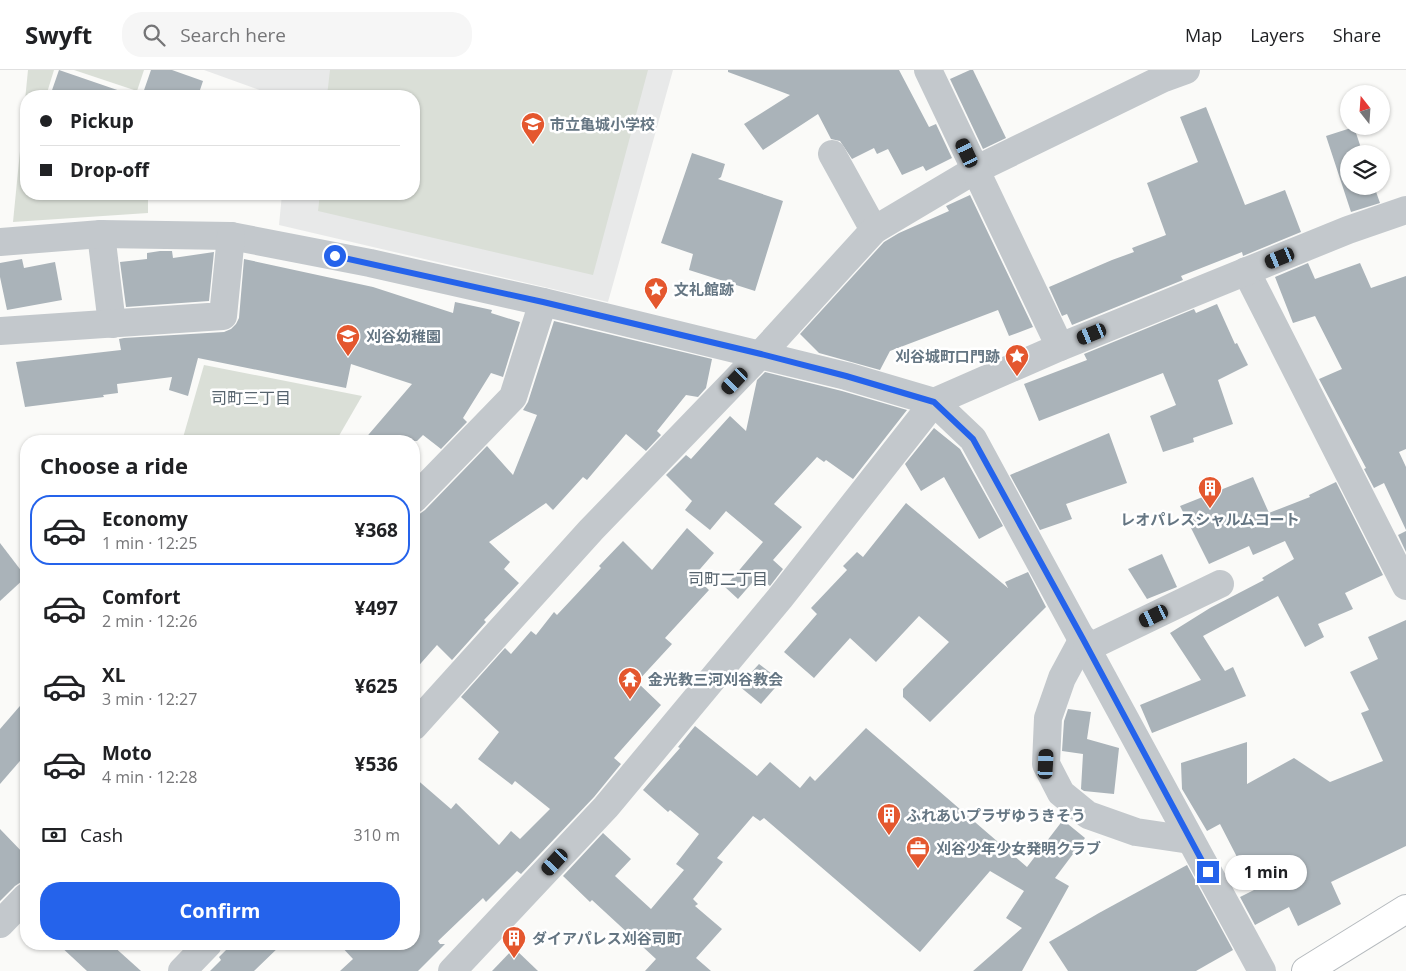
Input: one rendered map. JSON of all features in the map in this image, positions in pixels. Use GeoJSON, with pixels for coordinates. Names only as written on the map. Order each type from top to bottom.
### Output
{"type":"FeatureCollection","features":[{"type":"Feature","properties":{"kind":"main road"},"geometry":{"type":"LineString","coordinates":[[1306,971],[1406,909]]}},
{"type":"Feature","properties":{"kind":"street"},"geometry":{"type":"LineString","coordinates":[[928,70],[1060,347]]}},
{"type":"Feature","properties":{"kind":"street"},"geometry":{"type":"LineString","coordinates":[[420,719],[591,530],[761,354],[874,230],[975,170],[1164,78],[1186,70]]}},
{"type":"Feature","properties":{"kind":"street"},"geometry":{"type":"LineString","coordinates":[[832,154],[874,230]]}},
{"type":"Feature","properties":{"kind":"street"},"geometry":{"type":"LineString","coordinates":[[452,971],[606,807],[780,598],[934,402],[1060,347],[1246,271],[1348,230],[1406,210]]}},
{"type":"Feature","properties":{"kind":"street"},"geometry":{"type":"LineString","coordinates":[[102,234],[112,324]]}},
{"type":"Feature","properties":{"kind":"street"},"geometry":{"type":"LineString","coordinates":[[0,242],[102,234],[231,236],[370,263],[543,302],[761,354],[846,376],[934,402],[973,439],[1262,971]]}},
{"type":"Feature","properties":{"kind":"street"},"geometry":{"type":"LineString","coordinates":[[0,331],[223,316],[231,236]]}},
{"type":"Feature","properties":{"kind":"street"},"geometry":{"type":"LineString","coordinates":[[1246,271],[1406,586]]}},
{"type":"Feature","properties":{"kind":"street"},"geometry":{"type":"LineString","coordinates":[[420,493],[513,397],[543,302]]}},
{"type":"Feature","properties":{"kind":"street"},"geometry":{"type":"LineString","coordinates":[[1190,840],[1136,832],[1088,815],[1061,793],[1046,764],[1048,718],[1062,678],[1085,644],[1220,584]]}},
{"type":"Feature","properties":{"kind":"street"},"geometry":{"type":"LineString","coordinates":[[0,924],[20,903]]}},
{"type":"Feature","properties":{"kind":"street"},"geometry":{"type":"LineString","coordinates":[[182,971],[202,950]]}},
{"type":"Feature","properties":{"kind":"shaded area"},"geometry":{"type":"Polygon","coordinates":[[[28,70],[54,70],[48,90],[26,90],[28,70]]]}},
{"type":"Feature","properties":{"kind":"shaded area"},"geometry":{"type":"Polygon","coordinates":[[[74,70],[144,70],[137,90],[74,70]]]}},
{"type":"Feature","properties":{"kind":"shaded area","name":"市立亀城小学校"},"geometry":{"type":"Polygon","coordinates":[[[204,70],[673,70],[608,302],[279,225],[281,200],[420,200],[420,90],[259,90],[204,70]]]}},
{"type":"Feature","properties":{"kind":"shaded area","name":"市立亀城小学校"},"geometry":{"type":"Polygon","coordinates":[[[330,70],[648,70],[593,275],[318,211],[319,200],[420,200],[420,90],[328,90],[330,70]]]}},
{"type":"Feature","properties":{"kind":"shaded area"},"geometry":{"type":"Polygon","coordinates":[[[20,151],[20,200],[148,200],[148,213],[13,222],[20,151]]]}},
{"type":"Feature","properties":{"kind":"shaded area"},"geometry":{"type":"Polygon","coordinates":[[[204,365],[362,396],[339,435],[184,435],[204,365]]]}},
{"type":"Feature","properties":{"kind":"building"},"geometry":{"type":"Polygon","coordinates":[[[59,70],[117,90],[52,90],[59,70]]]}},
{"type":"Feature","properties":{"kind":"building"},"geometry":{"type":"Polygon","coordinates":[[[151,70],[172,70],[203,81],[200,90],[144,90],[151,70]]]}},
{"type":"Feature","properties":{"kind":"building"},"geometry":{"type":"Polygon","coordinates":[[[728,70],[899,70],[929,127],[936,124],[952,158],[926,171],[923,166],[902,175],[888,149],[877,154],[874,148],[852,159],[840,141],[831,139],[818,114],[763,150],[744,124],[790,95],[728,72],[728,70]]]}},
{"type":"Feature","properties":{"kind":"building"},"geometry":{"type":"Polygon","coordinates":[[[973,70],[1006,138],[983,149],[950,79],[973,70]]]}},
{"type":"Feature","properties":{"kind":"building"},"geometry":{"type":"Polygon","coordinates":[[[1206,107],[1245,205],[1285,190],[1301,232],[1243,256],[1242,252],[1181,276],[1183,280],[1072,325],[1067,314],[1062,316],[1049,287],[1134,252],[1132,248],[1166,235],[1147,183],[1198,162],[1180,117],[1206,107]]]}},
{"type":"Feature","properties":{"kind":"building"},"geometry":{"type":"Polygon","coordinates":[[[1340,132],[1340,135],[1357,135],[1360,145],[1340,145],[1340,179],[1326,136],[1340,132]]]}},
{"type":"Feature","properties":{"kind":"building"},"geometry":{"type":"Polygon","coordinates":[[[692,153],[725,164],[721,177],[718,179],[783,201],[755,291],[689,270],[693,254],[661,243],[692,153]]]}},
{"type":"Feature","properties":{"kind":"building"},"geometry":{"type":"Polygon","coordinates":[[[970,195],[1033,327],[1009,336],[998,310],[890,351],[880,370],[819,353],[800,334],[884,242],[899,233],[949,211],[946,206],[970,195]]]}},
{"type":"Feature","properties":{"kind":"building"},"geometry":{"type":"Polygon","coordinates":[[[1345,195],[1377,195],[1380,203],[1351,212],[1345,195]]]}},
{"type":"Feature","properties":{"kind":"building"},"geometry":{"type":"Polygon","coordinates":[[[172,251],[173,258],[214,252],[209,301],[126,307],[120,262],[147,259],[147,253],[172,251]]]}},
{"type":"Feature","properties":{"kind":"building"},"geometry":{"type":"Polygon","coordinates":[[[22,259],[24,268],[55,262],[62,300],[7,310],[0,277],[0,263],[22,259]]]}},
{"type":"Feature","properties":{"kind":"building"},"geometry":{"type":"Polygon","coordinates":[[[244,259],[373,287],[453,313],[455,302],[492,310],[491,313],[520,322],[503,377],[491,373],[463,418],[467,422],[441,449],[423,435],[420,438],[420,435],[368,435],[412,384],[351,364],[346,388],[198,358],[188,396],[169,390],[172,377],[117,384],[118,393],[103,395],[104,397],[25,407],[16,362],[121,350],[119,339],[124,338],[224,332],[231,329],[239,318],[244,259]]]}},
{"type":"Feature","properties":{"kind":"building"},"geometry":{"type":"Polygon","coordinates":[[[1308,263],[1315,279],[1360,263],[1371,288],[1406,276],[1406,449],[1399,452],[1406,467],[1406,530],[1384,483],[1374,488],[1364,469],[1366,468],[1319,379],[1342,369],[1315,316],[1293,323],[1275,277],[1308,263]]]}},
{"type":"Feature","properties":{"kind":"building"},"geometry":{"type":"Polygon","coordinates":[[[1217,304],[1235,344],[1237,343],[1248,365],[1218,380],[1233,424],[1193,438],[1194,442],[1163,452],[1150,416],[1176,405],[1163,373],[1039,421],[1024,384],[1087,360],[1084,354],[1194,309],[1196,313],[1217,304]]]}},
{"type":"Feature","properties":{"kind":"building"},"geometry":{"type":"Polygon","coordinates":[[[554,321],[712,359],[706,388],[698,397],[686,395],[657,431],[661,435],[646,451],[626,434],[587,480],[583,477],[553,510],[546,503],[489,542],[510,562],[504,569],[519,583],[484,620],[486,622],[452,660],[437,645],[420,664],[420,514],[487,446],[513,475],[537,415],[523,410],[528,402],[554,321]]]}},
{"type":"Feature","properties":{"kind":"building"},"geometry":{"type":"Polygon","coordinates":[[[765,372],[842,391],[907,410],[853,479],[826,460],[824,462],[817,457],[774,504],[802,527],[773,560],[783,569],[770,586],[758,576],[738,599],[725,587],[763,542],[726,511],[710,530],[685,510],[692,501],[666,475],[686,455],[691,459],[730,416],[746,431],[757,380],[765,372]]]}},
{"type":"Feature","properties":{"kind":"building"},"geometry":{"type":"Polygon","coordinates":[[[934,428],[960,449],[1003,526],[979,539],[944,477],[921,491],[905,464],[934,428]]]}},
{"type":"Feature","properties":{"kind":"building"},"geometry":{"type":"Polygon","coordinates":[[[1109,433],[1127,483],[1066,504],[1072,519],[1040,530],[1010,475],[1109,433]]]}},
{"type":"Feature","properties":{"kind":"building"},"geometry":{"type":"Polygon","coordinates":[[[1253,477],[1269,513],[1310,497],[1309,495],[1336,482],[1383,575],[1345,593],[1353,609],[1318,624],[1324,637],[1305,647],[1278,596],[1203,636],[1225,671],[1233,667],[1246,696],[1152,733],[1140,705],[1201,680],[1170,633],[1210,608],[1264,580],[1262,578],[1294,559],[1285,541],[1253,555],[1249,546],[1209,564],[1180,506],[1253,477]]]}},
{"type":"Feature","properties":{"kind":"building"},"geometry":{"type":"Polygon","coordinates":[[[906,503],[1008,588],[1005,582],[1028,572],[1046,607],[930,722],[903,697],[903,689],[949,642],[919,616],[876,662],[850,638],[814,678],[784,652],[817,614],[811,608],[847,570],[843,566],[857,552],[863,557],[906,503]]]}},
{"type":"Feature","properties":{"kind":"building"},"geometry":{"type":"Polygon","coordinates":[[[687,528],[714,553],[694,576],[709,590],[665,638],[672,644],[637,682],[661,705],[614,758],[621,764],[594,797],[521,874],[517,871],[486,902],[483,898],[438,941],[440,944],[445,944],[418,971],[340,971],[353,959],[345,950],[420,950],[420,782],[451,809],[456,803],[499,845],[511,831],[520,839],[550,809],[515,781],[512,785],[478,759],[499,732],[461,697],[505,648],[511,654],[531,631],[536,635],[554,612],[557,615],[601,568],[599,566],[623,541],[652,570],[687,528]]]}},
{"type":"Feature","properties":{"kind":"building"},"geometry":{"type":"Polygon","coordinates":[[[1406,531],[1406,552],[1398,535],[1406,531]]]}},
{"type":"Feature","properties":{"kind":"building"},"geometry":{"type":"Polygon","coordinates":[[[0,543],[20,569],[20,583],[0,601],[0,543]]]}},
{"type":"Feature","properties":{"kind":"building"},"geometry":{"type":"Polygon","coordinates":[[[1162,554],[1177,587],[1147,599],[1128,569],[1162,554]]]}},
{"type":"Feature","properties":{"kind":"building"},"geometry":{"type":"Polygon","coordinates":[[[1406,620],[1406,846],[1331,882],[1341,904],[1298,926],[1289,907],[1255,925],[1240,897],[1254,890],[1220,824],[1207,831],[1182,789],[1181,763],[1247,742],[1247,784],[1294,758],[1330,782],[1383,761],[1361,713],[1369,710],[1350,672],[1378,659],[1368,637],[1406,620]]]}},
{"type":"Feature","properties":{"kind":"building"},"geometry":{"type":"Polygon","coordinates":[[[759,664],[781,681],[761,704],[739,686],[759,664]]]}},
{"type":"Feature","properties":{"kind":"building"},"geometry":{"type":"Polygon","coordinates":[[[20,706],[20,761],[0,784],[0,729],[20,706]]]}},
{"type":"Feature","properties":{"kind":"building"},"geometry":{"type":"Polygon","coordinates":[[[1068,709],[1091,712],[1087,739],[1119,748],[1114,794],[1084,791],[1081,789],[1083,754],[1062,751],[1064,721],[1068,709]]]}},
{"type":"Feature","properties":{"kind":"building"},"geometry":{"type":"Polygon","coordinates":[[[695,726],[757,776],[770,762],[800,788],[810,776],[815,781],[866,728],[1027,867],[1063,820],[1085,838],[1055,878],[1069,886],[1022,971],[973,971],[1022,928],[1006,918],[1024,891],[990,871],[920,952],[764,818],[760,821],[753,816],[717,858],[723,862],[693,899],[698,904],[695,906],[722,929],[696,958],[711,971],[645,971],[656,959],[563,876],[603,833],[631,859],[615,876],[651,909],[684,870],[676,864],[699,834],[670,810],[668,812],[643,790],[680,748],[678,747],[695,726]]]}},
{"type":"Feature","properties":{"kind":"building"},"geometry":{"type":"Polygon","coordinates":[[[0,829],[20,850],[20,883],[0,901],[0,829]]]}},
{"type":"Feature","properties":{"kind":"building"},"geometry":{"type":"Polygon","coordinates":[[[1187,865],[1233,950],[1196,971],[1068,971],[1049,942],[1187,865]]]}},
{"type":"Feature","properties":{"kind":"building","name":"ダイアパレス刈谷司町"},"geometry":{"type":"Polygon","coordinates":[[[514,948],[538,971],[492,971],[514,948]]]}},
{"type":"Feature","properties":{"kind":"building"},"geometry":{"type":"Polygon","coordinates":[[[64,950],[118,950],[141,971],[87,971],[64,950]]]}},
{"type":"Feature","properties":{"kind":"building"},"geometry":{"type":"Polygon","coordinates":[[[226,950],[276,950],[254,971],[210,971],[221,960],[219,957],[226,950]]]}},
{"type":"Feature","properties":{"kind":"place","name":"市立亀城小学校"},"geometry":{"type":"Point","coordinates":[533,145]}},
{"type":"Feature","properties":{"kind":"place","name":"文礼館跡"},"geometry":{"type":"Point","coordinates":[656,310]}},
{"type":"Feature","properties":{"kind":"place","name":"刈谷幼稚園"},"geometry":{"type":"Point","coordinates":[348,357]}},
{"type":"Feature","properties":{"kind":"place","name":"刈谷城町口門跡"},"geometry":{"type":"Point","coordinates":[1017,377]}},
{"type":"Feature","properties":{"kind":"place","name":"レオパレスシャルムコート"},"geometry":{"type":"Point","coordinates":[1210,509]}},
{"type":"Feature","properties":{"kind":"place","name":"金光教三河刈谷教会"},"geometry":{"type":"Point","coordinates":[630,700]}},
{"type":"Feature","properties":{"kind":"place","name":"ふれあいプラザゆうきそう"},"geometry":{"type":"Point","coordinates":[889,836]}},
{"type":"Feature","properties":{"kind":"place","name":"刈谷少年少女発明クラブ"},"geometry":{"type":"Point","coordinates":[918,869]}},
{"type":"Feature","properties":{"kind":"place","name":"ダイアパレス刈谷司町"},"geometry":{"type":"Point","coordinates":[514,959]}},
{"type":"Feature","properties":{"kind":"district","name":"司町三丁目"},"geometry":{"type":"Point","coordinates":[251,398]}},
{"type":"Feature","properties":{"kind":"district","name":"司町二丁目"},"geometry":{"type":"Point","coordinates":[728,579]}},
{"type":"Feature","properties":{"kind":"route"},"geometry":{"type":"LineString","coordinates":[[335,256],[543,302],[761,354],[846,376],[934,402],[973,439],[1208,872]]}}]}
